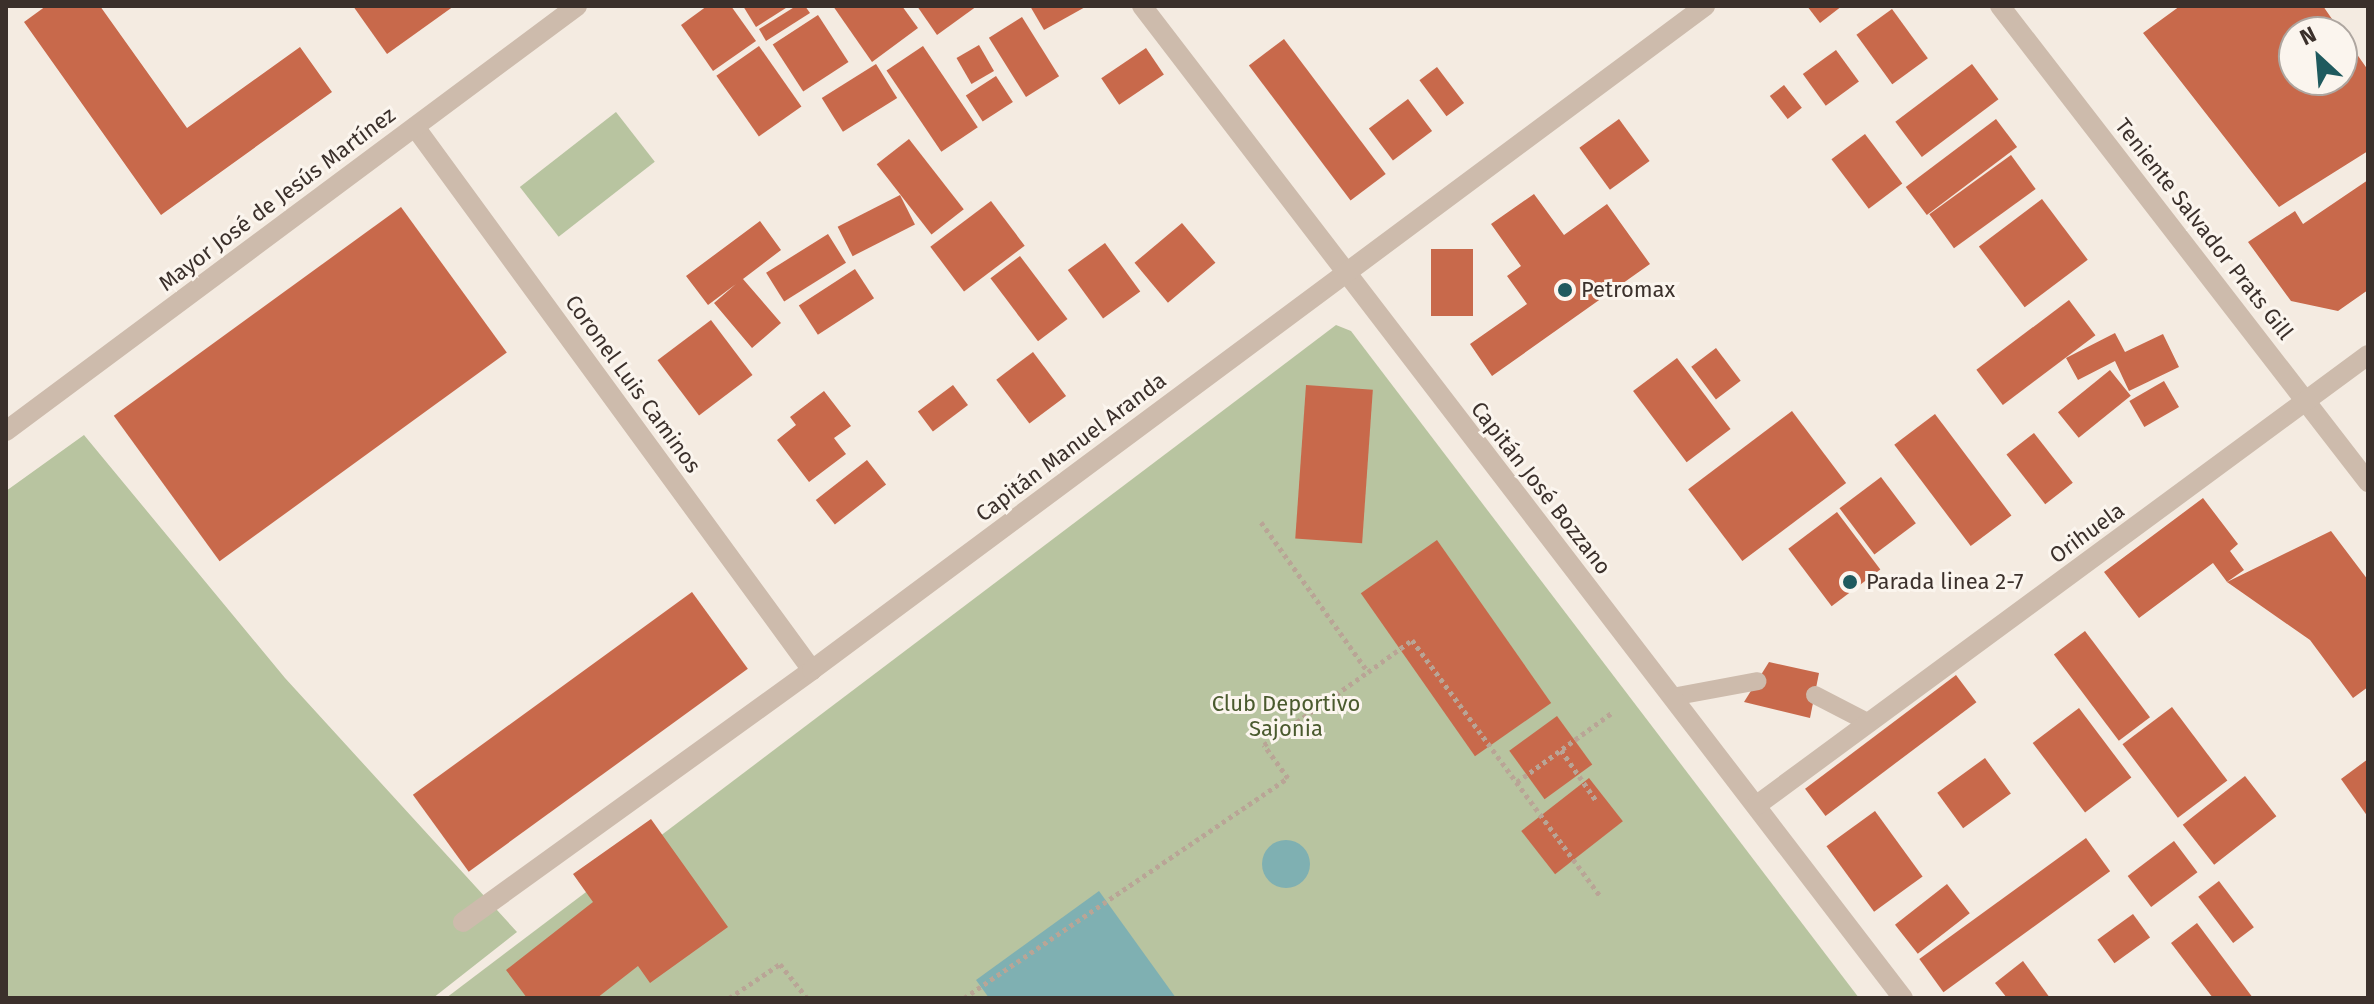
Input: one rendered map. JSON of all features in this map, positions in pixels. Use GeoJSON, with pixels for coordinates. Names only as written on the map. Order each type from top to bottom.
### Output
{"type":"FeatureCollection","features":[{"type":"Feature","properties":{"kind":"street","name":"Mayor José de Jesús Martínez"},"geometry":{"type":"LineString","coordinates":[[6,431],[577,6]]}},
{"type":"Feature","properties":{"kind":"street","name":"Capitán José Bozzano"},"geometry":{"type":"LineString","coordinates":[[1142,6],[1903,998]]}},
{"type":"Feature","properties":{"kind":"street","name":"Capitán Manuel Aranda"},"geometry":{"type":"LineString","coordinates":[[463,922],[812,670],[1705,6]]}},
{"type":"Feature","properties":{"kind":"street","name":"Teniente Salvador Prats Gill"},"geometry":{"type":"LineString","coordinates":[[2000,6],[2368,482]]}},
{"type":"Feature","properties":{"kind":"street","name":"Coronel Luis Caminos"},"geometry":{"type":"LineString","coordinates":[[415,127],[812,670]]}},
{"type":"Feature","properties":{"kind":"street","name":"Orihuela"},"geometry":{"type":"LineString","coordinates":[[1757,805],[2368,355]]}},
{"type":"Feature","properties":{"kind":"lane"},"geometry":{"type":"LineString","coordinates":[[1672,697],[1758,681]]}},
{"type":"Feature","properties":{"kind":"lane"},"geometry":{"type":"LineString","coordinates":[[1815,695],[1869,723]]}},
{"type":"Feature","properties":{"kind":"path"},"geometry":{"type":"LineString","coordinates":[[1261,522],[1368,672]]}},
{"type":"Feature","properties":{"kind":"path"},"geometry":{"type":"LineString","coordinates":[[964,998],[1288,778],[1264,745],[1412,640],[1601,897]]}},
{"type":"Feature","properties":{"kind":"path"},"geometry":{"type":"LineString","coordinates":[[1517,782],[1613,712]]}},
{"type":"Feature","properties":{"kind":"path"},"geometry":{"type":"LineString","coordinates":[[1561,750],[1597,802]]}},
{"type":"Feature","properties":{"kind":"path"},"geometry":{"type":"LineString","coordinates":[[729,998],[780,964],[807,998]]}},
{"type":"Feature","properties":{"kind":"green space"},"geometry":{"type":"Polygon","coordinates":[[[616,112],[655,162],[559,237],[520,187],[616,112]]]}},
{"type":"Feature","properties":{"kind":"green space","name":"Club Deportivo Sajonia"},"geometry":{"type":"Polygon","coordinates":[[[1336,325],[1351,331],[1859,998],[446,998],[1336,325]]]}},
{"type":"Feature","properties":{"kind":"green space"},"geometry":{"type":"Polygon","coordinates":[[[84,435],[285,678],[517,932],[433,998],[6,998],[6,491],[84,435]]]}},
{"type":"Feature","properties":{"kind":"water"},"geometry":{"type":"Polygon","coordinates":[[[1286,840],[1303,847],[1310,864],[1303,881],[1286,888],[1269,881],[1262,864],[1269,847],[1286,840]]]}},
{"type":"Feature","properties":{"kind":"water"},"geometry":{"type":"Polygon","coordinates":[[[1099,891],[1176,998],[989,998],[976,980],[1099,891]]]}},
{"type":"Feature","properties":{"kind":"building"},"geometry":{"type":"Polygon","coordinates":[[[46,6],[100,6],[187,128],[300,47],[332,92],[161,215],[24,22],[46,6]]]}},
{"type":"Feature","properties":{"kind":"building"},"geometry":{"type":"Polygon","coordinates":[[[353,6],[454,6],[387,54],[353,6]]]}},
{"type":"Feature","properties":{"kind":"building"},"geometry":{"type":"Polygon","coordinates":[[[707,6],[731,6],[756,41],[713,71],[681,25],[707,6]]]}},
{"type":"Feature","properties":{"kind":"building"},"geometry":{"type":"Polygon","coordinates":[[[743,6],[789,6],[756,27],[743,6]]]}},
{"type":"Feature","properties":{"kind":"building"},"geometry":{"type":"Polygon","coordinates":[[[796,6],[805,6],[810,13],[766,41],[759,29],[796,6]]]}},
{"type":"Feature","properties":{"kind":"building"},"geometry":{"type":"Polygon","coordinates":[[[833,6],[902,6],[918,28],[872,62],[833,6]]]}},
{"type":"Feature","properties":{"kind":"building"},"geometry":{"type":"Polygon","coordinates":[[[917,6],[977,6],[937,35],[917,6]]]}},
{"type":"Feature","properties":{"kind":"building"},"geometry":{"type":"Polygon","coordinates":[[[1030,6],[1087,6],[1044,30],[1030,6]]]}},
{"type":"Feature","properties":{"kind":"building"},"geometry":{"type":"Polygon","coordinates":[[[1807,6],[1842,6],[1820,23],[1807,6]]]}},
{"type":"Feature","properties":{"kind":"building"},"geometry":{"type":"Polygon","coordinates":[[[2180,6],[2323,6],[2330,16],[2278,16],[2278,96],[2358,96],[2358,56],[2368,70],[2368,151],[2279,207],[2143,33],[2180,6]]]}},
{"type":"Feature","properties":{"kind":"building"},"geometry":{"type":"Polygon","coordinates":[[[1892,9],[1928,58],[1892,84],[1856,35],[1892,9]]]}},
{"type":"Feature","properties":{"kind":"building"},"geometry":{"type":"Polygon","coordinates":[[[818,15],[848,62],[803,91],[773,44],[818,15]]]}},
{"type":"Feature","properties":{"kind":"building"},"geometry":{"type":"Polygon","coordinates":[[[1022,17],[1059,76],[1026,97],[989,38],[1022,17]]]}},
{"type":"Feature","properties":{"kind":"building"},"geometry":{"type":"Polygon","coordinates":[[[1284,39],[1386,174],[1351,200],[1249,65],[1284,39]]]}},
{"type":"Feature","properties":{"kind":"building"},"geometry":{"type":"Polygon","coordinates":[[[979,45],[994,71],[971,84],[956,58],[979,45]]]}},
{"type":"Feature","properties":{"kind":"building"},"geometry":{"type":"Polygon","coordinates":[[[759,46],[801,107],[759,136],[716,76],[759,46]]]}},
{"type":"Feature","properties":{"kind":"building"},"geometry":{"type":"Polygon","coordinates":[[[923,46],[978,127],[941,152],[887,71],[923,46]]]}},
{"type":"Feature","properties":{"kind":"building"},"geometry":{"type":"Polygon","coordinates":[[[1146,48],[1164,75],[1119,105],[1101,78],[1146,48]]]}},
{"type":"Feature","properties":{"kind":"building"},"geometry":{"type":"Polygon","coordinates":[[[1836,50],[1859,82],[1826,106],[1803,74],[1836,50]]]}},
{"type":"Feature","properties":{"kind":"building"},"geometry":{"type":"Polygon","coordinates":[[[876,64],[897,98],[843,132],[822,98],[876,64]]]}},
{"type":"Feature","properties":{"kind":"building"},"geometry":{"type":"Polygon","coordinates":[[[1972,64],[1998,99],[1922,157],[1895,122],[1972,64]]]}},
{"type":"Feature","properties":{"kind":"building"},"geometry":{"type":"Polygon","coordinates":[[[1437,67],[1464,103],[1447,116],[1419,80],[1437,67]]]}},
{"type":"Feature","properties":{"kind":"building"},"geometry":{"type":"Polygon","coordinates":[[[996,76],[1013,102],[983,122],[966,96],[996,76]]]}},
{"type":"Feature","properties":{"kind":"building"},"geometry":{"type":"Polygon","coordinates":[[[1784,85],[1802,108],[1788,119],[1770,96],[1784,85]]]}},
{"type":"Feature","properties":{"kind":"building"},"geometry":{"type":"Polygon","coordinates":[[[1408,99],[1432,131],[1393,160],[1369,128],[1408,99]]]}},
{"type":"Feature","properties":{"kind":"building"},"geometry":{"type":"Polygon","coordinates":[[[1619,119],[1650,161],[1610,190],[1579,148],[1619,119]]]}},
{"type":"Feature","properties":{"kind":"building"},"geometry":{"type":"Polygon","coordinates":[[[1996,119],[2017,147],[1927,215],[1906,187],[1996,119]]]}},
{"type":"Feature","properties":{"kind":"building"},"geometry":{"type":"Polygon","coordinates":[[[1865,134],[1902,184],[1869,209],[1831,159],[1865,134]]]}},
{"type":"Feature","properties":{"kind":"building"},"geometry":{"type":"Polygon","coordinates":[[[909,139],[964,209],[931,234],[877,164],[909,139]]]}},
{"type":"Feature","properties":{"kind":"building"},"geometry":{"type":"Polygon","coordinates":[[[2011,155],[2036,189],[1954,248],[1929,214],[2011,155]]]}},
{"type":"Feature","properties":{"kind":"building"},"geometry":{"type":"Polygon","coordinates":[[[2368,180],[2368,290],[2338,311],[2291,301],[2248,242],[2295,211],[2303,224],[2368,180]]]}},
{"type":"Feature","properties":{"kind":"building","name":"Petromax"},"geometry":{"type":"Polygon","coordinates":[[[1534,194],[1564,235],[1607,204],[1650,264],[1492,376],[1470,344],[1527,304],[1507,276],[1521,266],[1491,224],[1534,194]]]}},
{"type":"Feature","properties":{"kind":"building"},"geometry":{"type":"Polygon","coordinates":[[[900,195],[915,224],[853,256],[838,227],[900,195]]]}},
{"type":"Feature","properties":{"kind":"building"},"geometry":{"type":"Polygon","coordinates":[[[2042,199],[2088,260],[2025,307],[1979,247],[2042,199]]]}},
{"type":"Feature","properties":{"kind":"building"},"geometry":{"type":"Polygon","coordinates":[[[991,201],[1025,246],[964,291],[930,247],[991,201]]]}},
{"type":"Feature","properties":{"kind":"building"},"geometry":{"type":"Polygon","coordinates":[[[401,207],[507,353],[220,561],[114,416],[401,207]]]}},
{"type":"Feature","properties":{"kind":"building"},"geometry":{"type":"Polygon","coordinates":[[[760,221],[781,250],[743,279],[781,323],[752,348],[714,303],[736,284],[708,305],[686,276],[760,221]]]}},
{"type":"Feature","properties":{"kind":"building"},"geometry":{"type":"Polygon","coordinates":[[[1182,223],[1215,263],[1168,303],[1135,263],[1182,223]]]}},
{"type":"Feature","properties":{"kind":"building"},"geometry":{"type":"Polygon","coordinates":[[[828,234],[846,263],[784,302],[766,273],[828,234]]]}},
{"type":"Feature","properties":{"kind":"building"},"geometry":{"type":"Polygon","coordinates":[[[1105,243],[1140,292],[1103,319],[1068,270],[1105,243]]]}},
{"type":"Feature","properties":{"kind":"building"},"geometry":{"type":"Polygon","coordinates":[[[1431,249],[1473,249],[1473,316],[1431,316],[1431,249]]]}},
{"type":"Feature","properties":{"kind":"building"},"geometry":{"type":"Polygon","coordinates":[[[1020,256],[1068,319],[1038,341],[990,278],[1020,256]]]}},
{"type":"Feature","properties":{"kind":"building"},"geometry":{"type":"Polygon","coordinates":[[[855,269],[874,298],[818,335],[799,305],[855,269]]]}},
{"type":"Feature","properties":{"kind":"building"},"geometry":{"type":"Polygon","coordinates":[[[2069,300],[2095,335],[2003,405],[1976,370],[2069,300]]]}},
{"type":"Feature","properties":{"kind":"building"},"geometry":{"type":"Polygon","coordinates":[[[711,320],[753,375],[699,415],[657,360],[711,320]]]}},
{"type":"Feature","properties":{"kind":"building"},"geometry":{"type":"Polygon","coordinates":[[[2115,333],[2125,352],[2163,334],[2179,367],[2129,391],[2115,361],[2078,380],[2066,358],[2115,333]]]}},
{"type":"Feature","properties":{"kind":"building"},"geometry":{"type":"Polygon","coordinates":[[[1716,348],[1741,381],[1716,399],[1691,367],[1716,348]]]}},
{"type":"Feature","properties":{"kind":"building"},"geometry":{"type":"Polygon","coordinates":[[[1033,352],[1066,396],[1029,424],[996,380],[1033,352]]]}},
{"type":"Feature","properties":{"kind":"building"},"geometry":{"type":"Polygon","coordinates":[[[1677,358],[1731,429],[1687,462],[1633,391],[1677,358]]]}},
{"type":"Feature","properties":{"kind":"building"},"geometry":{"type":"Polygon","coordinates":[[[2110,370],[2131,396],[2079,438],[2058,412],[2110,370]]]}},
{"type":"Feature","properties":{"kind":"building"},"geometry":{"type":"Polygon","coordinates":[[[2164,381],[2179,407],[2144,427],[2129,401],[2164,381]]]}},
{"type":"Feature","properties":{"kind":"building"},"geometry":{"type":"Polygon","coordinates":[[[953,385],[968,405],[933,431],[918,411],[953,385]]]}},
{"type":"Feature","properties":{"kind":"building"},"geometry":{"type":"Polygon","coordinates":[[[1306,385],[1373,390],[1362,543],[1295,539],[1306,385]]]}},
{"type":"Feature","properties":{"kind":"building"},"geometry":{"type":"Polygon","coordinates":[[[824,391],[851,426],[834,438],[846,454],[809,482],[777,440],[796,425],[790,417],[824,391]]]}},
{"type":"Feature","properties":{"kind":"building"},"geometry":{"type":"Polygon","coordinates":[[[1792,411],[1846,483],[1742,561],[1688,489],[1792,411]]]}},
{"type":"Feature","properties":{"kind":"building"},"geometry":{"type":"Polygon","coordinates":[[[1935,414],[2011,515],[1971,546],[1894,445],[1935,414]]]}},
{"type":"Feature","properties":{"kind":"building"},"geometry":{"type":"Polygon","coordinates":[[[2034,433],[2073,483],[2045,504],[2006,455],[2034,433]]]}},
{"type":"Feature","properties":{"kind":"building"},"geometry":{"type":"Polygon","coordinates":[[[867,460],[886,484],[835,524],[816,500],[867,460]]]}},
{"type":"Feature","properties":{"kind":"building"},"geometry":{"type":"Polygon","coordinates":[[[1881,477],[1916,523],[1874,555],[1839,508],[1881,477]]]}},
{"type":"Feature","properties":{"kind":"building"},"geometry":{"type":"Polygon","coordinates":[[[2203,498],[2238,544],[2230,551],[2244,570],[2227,582],[2213,563],[2139,618],[2104,572],[2203,498]]]}},
{"type":"Feature","properties":{"kind":"building"},"geometry":{"type":"Polygon","coordinates":[[[1837,512],[1880,570],[1832,606],[1788,549],[1837,512]]]}},
{"type":"Feature","properties":{"kind":"building"},"geometry":{"type":"Polygon","coordinates":[[[2331,531],[2368,580],[2368,687],[2353,698],[2310,640],[2227,582],[2331,531]]]}},
{"type":"Feature","properties":{"kind":"building"},"geometry":{"type":"Polygon","coordinates":[[[1437,540],[1551,703],[1475,756],[1361,593],[1437,540]]]}},
{"type":"Feature","properties":{"kind":"building"},"geometry":{"type":"Polygon","coordinates":[[[692,592],[748,669],[469,872],[413,795],[692,592]]]}},
{"type":"Feature","properties":{"kind":"building"},"geometry":{"type":"Polygon","coordinates":[[[2085,631],[2150,717],[2119,741],[2054,654],[2085,631]]]}},
{"type":"Feature","properties":{"kind":"building"},"geometry":{"type":"Polygon","coordinates":[[[1769,662],[1819,673],[1810,718],[1744,702],[1769,662]]]}},
{"type":"Feature","properties":{"kind":"building"},"geometry":{"type":"Polygon","coordinates":[[[1956,675],[1976,702],[1826,816],[1805,789],[1956,675]]]}},
{"type":"Feature","properties":{"kind":"building"},"geometry":{"type":"Polygon","coordinates":[[[2172,707],[2227,780],[2178,818],[2122,744],[2172,707]]]}},
{"type":"Feature","properties":{"kind":"building"},"geometry":{"type":"Polygon","coordinates":[[[2079,708],[2131,777],[2085,812],[2033,743],[2079,708]]]}},
{"type":"Feature","properties":{"kind":"building"},"geometry":{"type":"Polygon","coordinates":[[[1557,716],[1592,765],[1545,799],[1509,751],[1557,716]]]}},
{"type":"Feature","properties":{"kind":"building"},"geometry":{"type":"Polygon","coordinates":[[[1985,758],[2011,794],[1963,828],[1937,793],[1985,758]]]}},
{"type":"Feature","properties":{"kind":"building"},"geometry":{"type":"Polygon","coordinates":[[[2368,759],[2368,817],[2341,779],[2368,759]]]}},
{"type":"Feature","properties":{"kind":"building"},"geometry":{"type":"Polygon","coordinates":[[[2245,776],[2276,816],[2214,865],[2183,825],[2245,776]]]}},
{"type":"Feature","properties":{"kind":"building"},"geometry":{"type":"Polygon","coordinates":[[[1589,778],[1623,821],[1555,874],[1521,831],[1589,778]]]}},
{"type":"Feature","properties":{"kind":"building"},"geometry":{"type":"Polygon","coordinates":[[[1875,811],[1923,877],[1874,912],[1826,846],[1875,811]]]}},
{"type":"Feature","properties":{"kind":"building"},"geometry":{"type":"Polygon","coordinates":[[[651,819],[728,927],[650,983],[638,966],[597,998],[527,998],[506,970],[593,902],[573,874],[651,819]]]}},
{"type":"Feature","properties":{"kind":"building"},"geometry":{"type":"Polygon","coordinates":[[[2086,838],[2110,871],[1943,992],[1919,959],[2086,838]]]}},
{"type":"Feature","properties":{"kind":"building"},"geometry":{"type":"Polygon","coordinates":[[[2174,841],[2197,872],[2151,907],[2128,876],[2174,841]]]}},
{"type":"Feature","properties":{"kind":"building"},"geometry":{"type":"Polygon","coordinates":[[[2219,881],[2254,927],[2233,943],[2198,897],[2219,881]]]}},
{"type":"Feature","properties":{"kind":"building"},"geometry":{"type":"Polygon","coordinates":[[[1947,884],[1970,913],[1918,954],[1895,925],[1947,884]]]}},
{"type":"Feature","properties":{"kind":"building"},"geometry":{"type":"Polygon","coordinates":[[[2133,914],[2150,937],[2114,963],[2097,940],[2133,914]]]}},
{"type":"Feature","properties":{"kind":"building"},"geometry":{"type":"Polygon","coordinates":[[[2197,923],[2253,998],[2213,998],[2171,943],[2197,923]]]}},
{"type":"Feature","properties":{"kind":"building"},"geometry":{"type":"Polygon","coordinates":[[[2023,961],[2050,998],[2007,998],[1995,983],[2023,961]]]}},
{"type":"Feature","properties":{"kind":"place","name":"Petromax"},"geometry":{"type":"Point","coordinates":[1565,290]}},
{"type":"Feature","properties":{"kind":"place","name":"Parada linea 2-7"},"geometry":{"type":"Point","coordinates":[1850,582]}}]}
